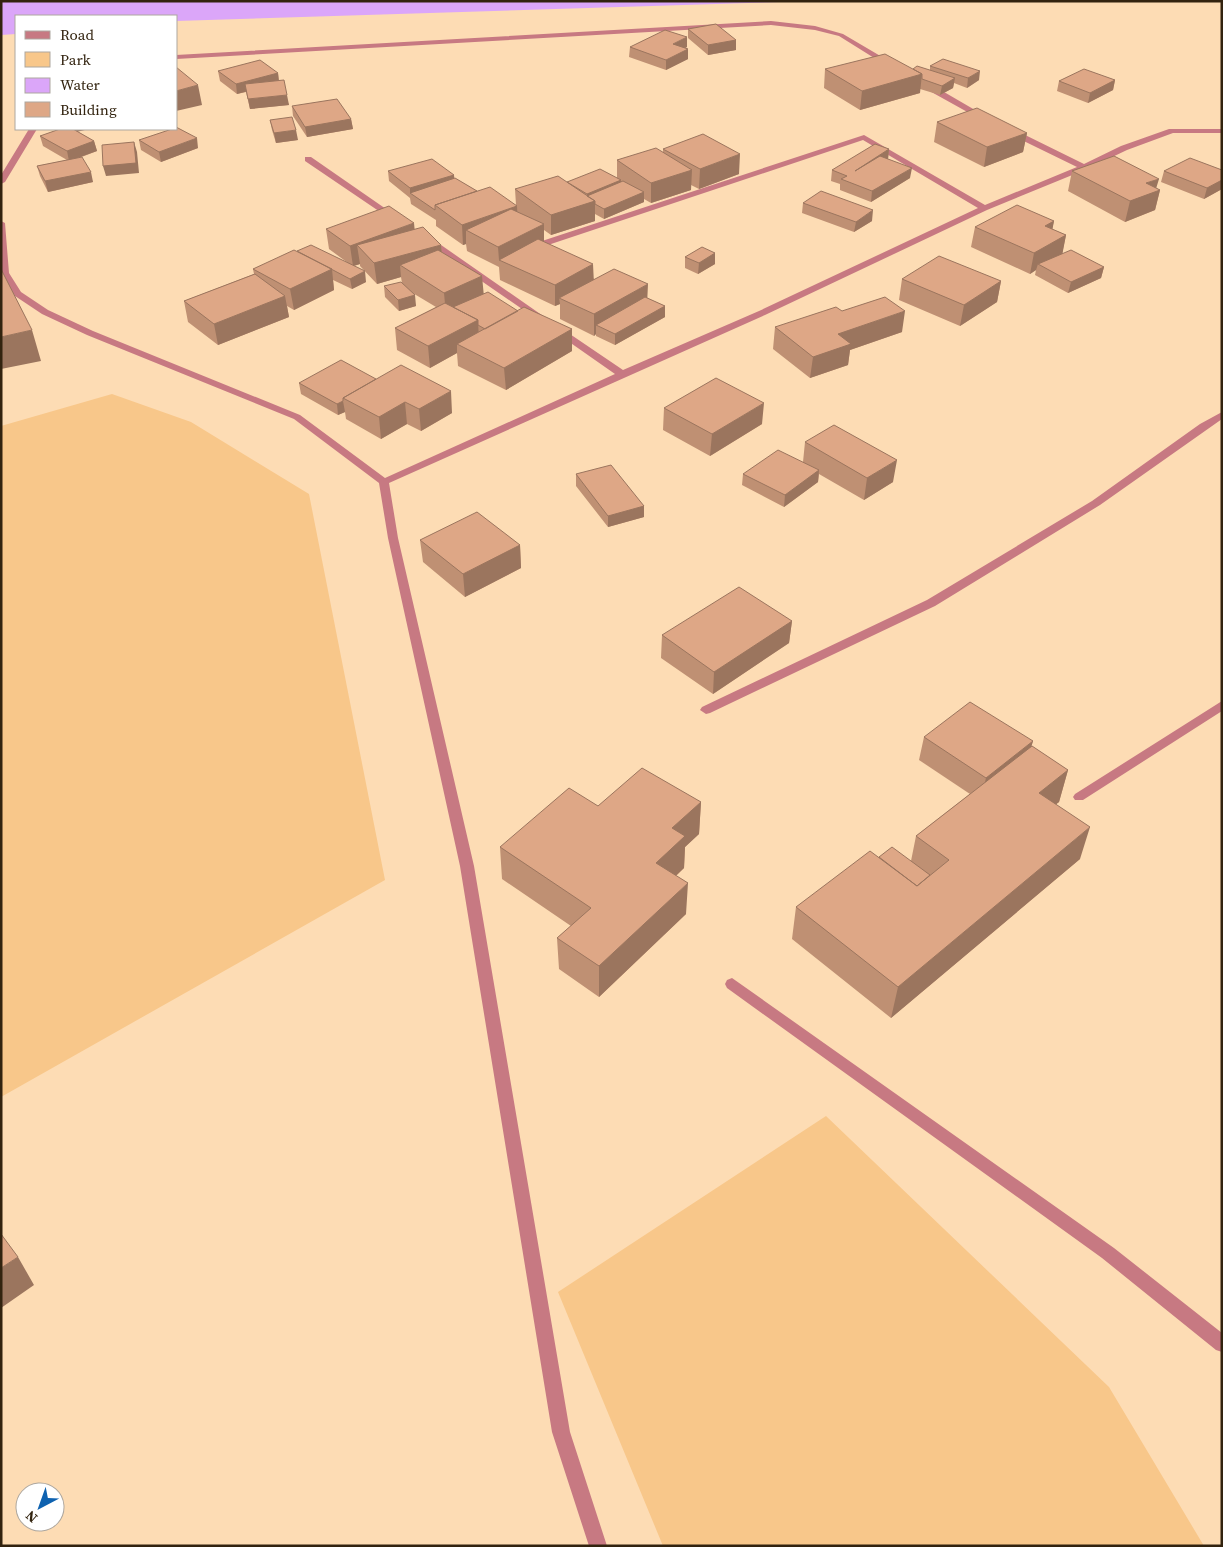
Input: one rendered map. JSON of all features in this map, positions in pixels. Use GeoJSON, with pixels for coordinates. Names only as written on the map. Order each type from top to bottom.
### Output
{"type":"FeatureCollection","features":[{"type":"Feature","properties":{"kind":"street"},"geometry":{"type":"LineString","coordinates":[[178,57],[771,23],[815,28],[841,35],[900,70]]}},
{"type":"Feature","properties":{"kind":"street"},"geometry":{"type":"LineString","coordinates":[[925,84],[992,122]]}},
{"type":"Feature","properties":{"kind":"street"},"geometry":{"type":"LineString","coordinates":[[1000,126],[1084,168]]}},
{"type":"Feature","properties":{"kind":"street"},"geometry":{"type":"LineString","coordinates":[[1,182],[32,130]]}},
{"type":"Feature","properties":{"kind":"street"},"geometry":{"type":"LineString","coordinates":[[384,482],[762,313],[984,208],[1084,168],[1124,148],[1172,131],[1222,131]]}},
{"type":"Feature","properties":{"kind":"street"},"geometry":{"type":"LineString","coordinates":[[545,243],[864,137],[984,208]]}},
{"type":"Feature","properties":{"kind":"street"},"geometry":{"type":"LineString","coordinates":[[308,159],[402,222]]}},
{"type":"Feature","properties":{"kind":"street"},"geometry":{"type":"LineString","coordinates":[[1,223],[5,273],[18,294],[45,312],[90,333],[297,416],[384,482],[393,538],[467,866],[561,1432],[598,1546]]}},
{"type":"Feature","properties":{"kind":"street"},"geometry":{"type":"LineString","coordinates":[[417,233],[622,374]]}},
{"type":"Feature","properties":{"kind":"street"},"geometry":{"type":"LineString","coordinates":[[706,710],[931,603],[1096,503],[1202,426],[1222,415]]}},
{"type":"Feature","properties":{"kind":"street"},"geometry":{"type":"LineString","coordinates":[[1079,797],[1222,705]]}},
{"type":"Feature","properties":{"kind":"street"},"geometry":{"type":"LineString","coordinates":[[732,984],[1108,1253],[1222,1344]]}},
{"type":"Feature","properties":{"kind":"green space"},"geometry":{"type":"Polygon","coordinates":[[[112,394],[191,422],[309,494],[385,880],[1,1097],[1,426],[112,394]]]}},
{"type":"Feature","properties":{"kind":"green space"},"geometry":{"type":"Polygon","coordinates":[[[826,1116],[1109,1387],[1204,1546],[663,1546],[558,1292],[826,1116]]]}},
{"type":"Feature","properties":{"kind":"water"},"geometry":{"type":"Polygon","coordinates":[[[1,1],[811,1],[178,21],[178,15],[15,15],[15,34],[1,35],[1,1]]]}},
{"type":"Feature","properties":{"kind":"building"},"geometry":{"type":"Polygon","coordinates":[[[716,24],[736,40],[708,45],[688,29],[716,24]]]}},
{"type":"Feature","properties":{"kind":"building"},"geometry":{"type":"Polygon","coordinates":[[[665,30],[687,37],[673,44],[688,49],[666,60],[630,47],[665,30]]]}},
{"type":"Feature","properties":{"kind":"building"},"geometry":{"type":"Polygon","coordinates":[[[885,54],[922,74],[862,91],[825,69],[885,54]]]}},
{"type":"Feature","properties":{"kind":"building"},"geometry":{"type":"Polygon","coordinates":[[[943,59],[980,71],[968,78],[930,66],[943,59]]]}},
{"type":"Feature","properties":{"kind":"building"},"geometry":{"type":"Polygon","coordinates":[[[260,60],[278,73],[236,84],[218,71],[260,60]]]}},
{"type":"Feature","properties":{"kind":"building"},"geometry":{"type":"Polygon","coordinates":[[[917,66],[955,78],[942,86],[922,79],[922,74],[913,69],[917,66]]]}},
{"type":"Feature","properties":{"kind":"building"},"geometry":{"type":"Polygon","coordinates":[[[178,69],[198,85],[178,90],[178,69]]]}},
{"type":"Feature","properties":{"kind":"building"},"geometry":{"type":"Polygon","coordinates":[[[1084,69],[1115,80],[1090,93],[1059,81],[1084,69]]]}},
{"type":"Feature","properties":{"kind":"building"},"geometry":{"type":"Polygon","coordinates":[[[284,80],[287,95],[248,99],[245,84],[284,80]]]}},
{"type":"Feature","properties":{"kind":"building"},"geometry":{"type":"Polygon","coordinates":[[[337,99],[351,119],[305,127],[292,106],[337,99]]]}},
{"type":"Feature","properties":{"kind":"building"},"geometry":{"type":"Polygon","coordinates":[[[977,108],[1027,133],[987,147],[937,122],[977,108]]]}},
{"type":"Feature","properties":{"kind":"building"},"geometry":{"type":"Polygon","coordinates":[[[292,117],[296,130],[274,133],[270,120],[292,117]]]}},
{"type":"Feature","properties":{"kind":"building"},"geometry":{"type":"Polygon","coordinates":[[[178,128],[197,138],[159,152],[139,140],[169,130],[178,130],[178,128]]]}},
{"type":"Feature","properties":{"kind":"building"},"geometry":{"type":"Polygon","coordinates":[[[57,130],[75,130],[94,141],[67,151],[40,136],[57,130]]]}},
{"type":"Feature","properties":{"kind":"building"},"geometry":{"type":"Polygon","coordinates":[[[703,134],[740,154],[700,169],[663,149],[703,134]]]}},
{"type":"Feature","properties":{"kind":"building"},"geometry":{"type":"Polygon","coordinates":[[[134,142],[136,163],[103,166],[102,145],[134,142]]]}},
{"type":"Feature","properties":{"kind":"building"},"geometry":{"type":"Polygon","coordinates":[[[875,144],[889,149],[855,171],[880,156],[912,168],[872,191],[841,179],[847,176],[832,170],[875,144]]]}},
{"type":"Feature","properties":{"kind":"building"},"geometry":{"type":"Polygon","coordinates":[[[656,148],[692,170],[651,183],[617,160],[656,148]]]}},
{"type":"Feature","properties":{"kind":"building"},"geometry":{"type":"Polygon","coordinates":[[[1114,156],[1159,179],[1146,183],[1160,190],[1130,201],[1072,171],[1114,156]]]}},
{"type":"Feature","properties":{"kind":"building"},"geometry":{"type":"Polygon","coordinates":[[[82,157],[91,172],[45,181],[37,166],[82,157]]]}},
{"type":"Feature","properties":{"kind":"building"},"geometry":{"type":"Polygon","coordinates":[[[1190,158],[1222,170],[1222,180],[1207,188],[1164,171],[1190,158]]]}},
{"type":"Feature","properties":{"kind":"building"},"geometry":{"type":"Polygon","coordinates":[[[432,159],[454,175],[410,188],[388,171],[432,159]]]}},
{"type":"Feature","properties":{"kind":"building"},"geometry":{"type":"Polygon","coordinates":[[[600,169],[621,180],[587,194],[567,182],[600,169]]]}},
{"type":"Feature","properties":{"kind":"building"},"geometry":{"type":"Polygon","coordinates":[[[558,176],[595,201],[551,215],[515,189],[558,176]]]}},
{"type":"Feature","properties":{"kind":"building"},"geometry":{"type":"Polygon","coordinates":[[[455,178],[477,191],[435,205],[435,210],[410,193],[455,178]]]}},
{"type":"Feature","properties":{"kind":"building"},"geometry":{"type":"Polygon","coordinates":[[[623,181],[644,192],[604,209],[587,196],[623,181]]]}},
{"type":"Feature","properties":{"kind":"building"},"geometry":{"type":"Polygon","coordinates":[[[490,187],[517,206],[462,225],[435,205],[490,187]]]}},
{"type":"Feature","properties":{"kind":"building"},"geometry":{"type":"Polygon","coordinates":[[[821,191],[873,210],[856,222],[803,203],[821,191]]]}},
{"type":"Feature","properties":{"kind":"building"},"geometry":{"type":"Polygon","coordinates":[[[1017,205],[1054,221],[1045,226],[1066,235],[1034,253],[975,227],[1017,205]]]}},
{"type":"Feature","properties":{"kind":"building"},"geometry":{"type":"Polygon","coordinates":[[[389,206],[414,223],[350,246],[326,229],[389,206]]]}},
{"type":"Feature","properties":{"kind":"building"},"geometry":{"type":"Polygon","coordinates":[[[511,209],[544,224],[498,247],[466,230],[511,209]]]}},
{"type":"Feature","properties":{"kind":"building"},"geometry":{"type":"Polygon","coordinates":[[[423,227],[441,245],[374,263],[357,245],[423,227]]]}},
{"type":"Feature","properties":{"kind":"building"},"geometry":{"type":"Polygon","coordinates":[[[538,239],[593,264],[555,285],[499,260],[538,239]]]}},
{"type":"Feature","properties":{"kind":"building"},"geometry":{"type":"Polygon","coordinates":[[[311,245],[365,271],[350,279],[297,251],[311,245]]]}},
{"type":"Feature","properties":{"kind":"building"},"geometry":{"type":"Polygon","coordinates":[[[702,247],[715,253],[699,263],[685,257],[702,247]]]}},
{"type":"Feature","properties":{"kind":"building"},"geometry":{"type":"Polygon","coordinates":[[[294,250],[332,269],[290,289],[253,269],[294,250]]]}},
{"type":"Feature","properties":{"kind":"building"},"geometry":{"type":"Polygon","coordinates":[[[438,250],[482,276],[444,293],[400,265],[438,250]]]}},
{"type":"Feature","properties":{"kind":"building"},"geometry":{"type":"Polygon","coordinates":[[[1071,250],[1104,267],[1071,282],[1038,264],[1071,250]]]}},
{"type":"Feature","properties":{"kind":"building"},"geometry":{"type":"Polygon","coordinates":[[[939,256],[1001,281],[964,305],[902,279],[939,256]]]}},
{"type":"Feature","properties":{"kind":"building"},"geometry":{"type":"Polygon","coordinates":[[[1,269],[32,330],[1,337],[1,269]]]}},
{"type":"Feature","properties":{"kind":"building"},"geometry":{"type":"Polygon","coordinates":[[[614,269],[648,284],[594,314],[559,298],[614,269]]]}},
{"type":"Feature","properties":{"kind":"building"},"geometry":{"type":"Polygon","coordinates":[[[255,274],[285,296],[214,324],[184,301],[255,274]]]}},
{"type":"Feature","properties":{"kind":"building"},"geometry":{"type":"Polygon","coordinates":[[[401,282],[415,295],[398,300],[384,286],[401,282]]]}},
{"type":"Feature","properties":{"kind":"building"},"geometry":{"type":"Polygon","coordinates":[[[488,292],[518,311],[485,329],[478,325],[478,320],[453,307],[488,292]]]}},
{"type":"Feature","properties":{"kind":"building"},"geometry":{"type":"Polygon","coordinates":[[[645,297],[665,306],[615,334],[596,325],[645,297]]]}},
{"type":"Feature","properties":{"kind":"building"},"geometry":{"type":"Polygon","coordinates":[[[885,297],[905,311],[838,334],[851,344],[813,357],[775,327],[836,307],[842,311],[885,297]]]}},
{"type":"Feature","properties":{"kind":"building"},"geometry":{"type":"Polygon","coordinates":[[[445,303],[478,320],[428,346],[395,328],[445,303]]]}},
{"type":"Feature","properties":{"kind":"building"},"geometry":{"type":"Polygon","coordinates":[[[524,307],[572,329],[504,368],[457,344],[524,307]]]}},
{"type":"Feature","properties":{"kind":"building"},"geometry":{"type":"Polygon","coordinates":[[[341,360],[376,379],[343,398],[343,401],[337,404],[299,383],[341,360]]]}},
{"type":"Feature","properties":{"kind":"building"},"geometry":{"type":"Polygon","coordinates":[[[401,365],[451,391],[419,409],[405,402],[379,417],[343,398],[401,365]]]}},
{"type":"Feature","properties":{"kind":"building"},"geometry":{"type":"Polygon","coordinates":[[[716,378],[764,403],[712,434],[664,408],[716,378]]]}},
{"type":"Feature","properties":{"kind":"building"},"geometry":{"type":"Polygon","coordinates":[[[834,425],[897,460],[867,478],[805,442],[834,425]]]}},
{"type":"Feature","properties":{"kind":"building"},"geometry":{"type":"Polygon","coordinates":[[[778,450],[819,470],[785,495],[743,474],[778,450]]]}},
{"type":"Feature","properties":{"kind":"building"},"geometry":{"type":"Polygon","coordinates":[[[611,465],[644,506],[608,516],[576,474],[611,465]]]}},
{"type":"Feature","properties":{"kind":"building"},"geometry":{"type":"Polygon","coordinates":[[[477,512],[520,545],[463,574],[420,540],[477,512]]]}},
{"type":"Feature","properties":{"kind":"building"},"geometry":{"type":"Polygon","coordinates":[[[739,587],[792,621],[714,672],[662,635],[739,587]]]}},
{"type":"Feature","properties":{"kind":"building"},"geometry":{"type":"Polygon","coordinates":[[[970,702],[1033,741],[986,778],[924,737],[970,702]]]}},
{"type":"Feature","properties":{"kind":"building"},"geometry":{"type":"Polygon","coordinates":[[[1032,746],[1068,770],[1039,793],[1090,827],[898,987],[796,907],[870,851],[917,886],[949,860],[916,836],[1032,746]]]}},
{"type":"Feature","properties":{"kind":"building"},"geometry":{"type":"Polygon","coordinates":[[[642,768],[701,802],[672,828],[685,836],[656,863],[688,883],[599,966],[557,938],[591,908],[500,847],[569,788],[598,806],[642,768]]]}},
{"type":"Feature","properties":{"kind":"building"},"geometry":{"type":"Polygon","coordinates":[[[892,847],[930,875],[917,886],[879,857],[892,847]]]}},
{"type":"Feature","properties":{"kind":"building"},"geometry":{"type":"Polygon","coordinates":[[[1,1234],[18,1257],[1,1268],[1,1234]]]}}]}
